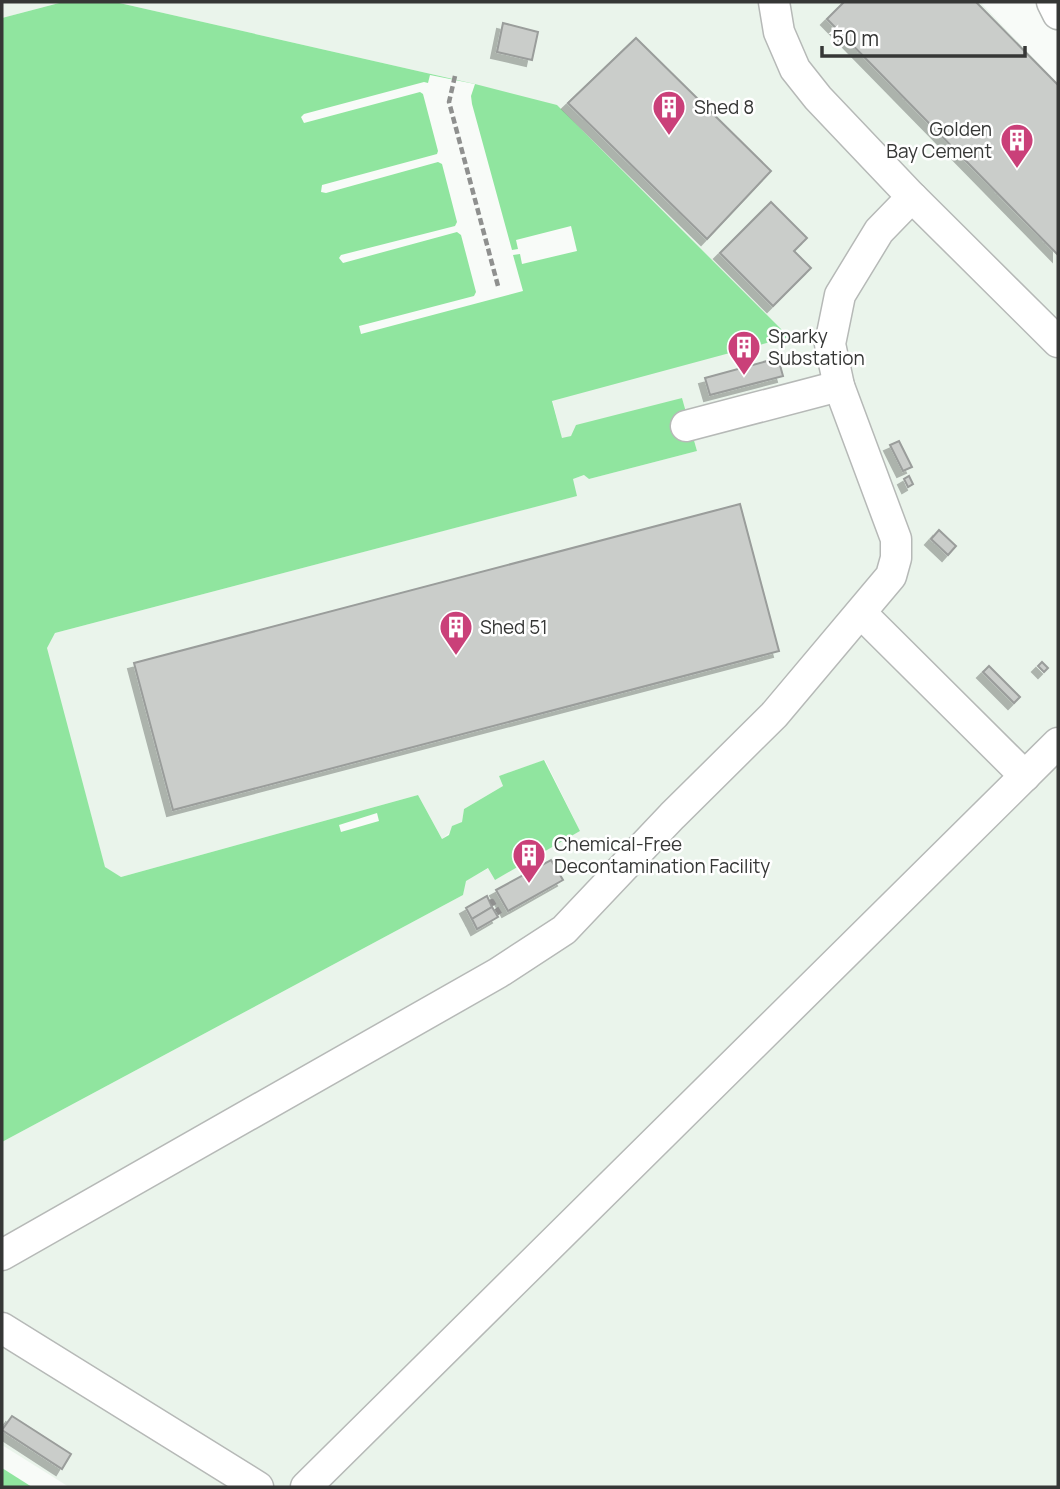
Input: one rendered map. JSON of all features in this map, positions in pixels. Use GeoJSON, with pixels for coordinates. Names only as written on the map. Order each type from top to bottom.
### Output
{"type":"FeatureCollection","features":[{"type":"Feature","properties":{"kind":"street"},"geometry":{"type":"LineString","coordinates":[[774,2],[779,32],[794,69],[818,98],[912,197],[1058,342]]}},
{"type":"Feature","properties":{"kind":"street"},"geometry":{"type":"LineString","coordinates":[[1052,2],[1058,14]]}},
{"type":"Feature","properties":{"kind":"street"},"geometry":{"type":"LineString","coordinates":[[2,1255],[486,980],[564,930],[672,816],[775,715],[891,576],[896,558],[896,539],[839,386],[830,344],[840,295],[879,231],[912,197]]}},
{"type":"Feature","properties":{"kind":"street"},"geometry":{"type":"LineString","coordinates":[[1005,289],[1058,316]]}},
{"type":"Feature","properties":{"kind":"street"},"geometry":{"type":"LineString","coordinates":[[686,426],[839,386]]}},
{"type":"Feature","properties":{"kind":"street"},"geometry":{"type":"LineString","coordinates":[[861,613],[1025,776]]}},
{"type":"Feature","properties":{"kind":"street"},"geometry":{"type":"LineString","coordinates":[[306,1487],[1058,743]]}},
{"type":"Feature","properties":{"kind":"street"},"geometry":{"type":"LineString","coordinates":[[2,1328],[258,1487]]}},
{"type":"Feature","properties":{"kind":"path"},"geometry":{"type":"LineString","coordinates":[[455,76],[449,102],[498,286]]}},
{"type":"Feature","properties":{"kind":"path"},"geometry":{"type":"LineString","coordinates":[[490,902],[492,901],[500,914]]}},
{"type":"Feature","properties":{"kind":"shaded area"},"geometry":{"type":"Polygon","coordinates":[[[2,2],[63,2],[2,18],[2,2]]]}},
{"type":"Feature","properties":{"kind":"shaded area"},"geometry":{"type":"Polygon","coordinates":[[[63,2],[115,2],[557,105],[789,337],[552,401],[562,438],[571,436],[576,425],[682,398],[697,451],[589,479],[584,475],[573,479],[577,496],[55,633],[47,648],[105,867],[121,877],[418,795],[442,839],[449,835],[452,826],[462,822],[464,809],[503,786],[499,776],[544,760],[580,831],[495,880],[488,868],[466,881],[463,895],[2,1142],[2,18],[63,2]]]}},
{"type":"Feature","properties":{"kind":"shaded area"},"geometry":{"type":"Polygon","coordinates":[[[115,2],[980,2],[1058,84],[1058,1487],[69,1487],[2,1445],[2,1142],[463,895],[465,881],[489,868],[496,879],[580,831],[545,760],[499,776],[503,786],[464,809],[462,822],[442,839],[418,795],[121,877],[105,868],[46,648],[55,633],[576,496],[572,479],[585,475],[589,479],[697,451],[682,398],[562,439],[475,84],[115,2]]]}},
{"type":"Feature","properties":{"kind":"shaded area"},"geometry":{"type":"Polygon","coordinates":[[[2,1468],[32,1487],[2,1487],[2,1468]]]}},
{"type":"Feature","properties":{"kind":"pier"},"geometry":{"type":"Polygon","coordinates":[[[430,75],[475,84],[471,96],[472,104],[512,250],[518,249],[516,240],[571,226],[577,251],[522,264],[520,254],[513,255],[523,291],[361,334],[359,326],[474,296],[476,292],[461,235],[457,232],[343,263],[339,258],[341,255],[455,226],[457,222],[442,164],[438,162],[326,193],[321,192],[322,185],[437,154],[423,94],[420,92],[304,123],[301,117],[304,114],[428,83],[430,75]]]}},
{"type":"Feature","properties":{"kind":"pier"},"geometry":{"type":"Polygon","coordinates":[[[377,813],[379,821],[341,832],[339,825],[377,813]]]}},
{"type":"Feature","properties":{"kind":"building","name":"Golden Bay Cement"},"geometry":{"type":"Polygon","coordinates":[[[844,2],[976,2],[1058,85],[1058,255],[827,19],[844,2]]]}},
{"type":"Feature","properties":{"kind":"building"},"geometry":{"type":"Polygon","coordinates":[[[503,23],[538,32],[532,60],[497,52],[503,23]]]}},
{"type":"Feature","properties":{"kind":"building","name":"Shed 8"},"geometry":{"type":"Polygon","coordinates":[[[636,38],[771,171],[707,239],[568,103],[636,38]]]}},
{"type":"Feature","properties":{"kind":"building"},"geometry":{"type":"Polygon","coordinates":[[[771,202],[807,238],[794,251],[811,268],[773,306],[720,253],[771,202]]]}},
{"type":"Feature","properties":{"kind":"building","name":"Sparky Substation"},"geometry":{"type":"Polygon","coordinates":[[[778,358],[783,376],[710,395],[705,378],[778,358]]]}},
{"type":"Feature","properties":{"kind":"building"},"geometry":{"type":"Polygon","coordinates":[[[899,441],[912,467],[903,471],[890,445],[899,441]]]}},
{"type":"Feature","properties":{"kind":"building"},"geometry":{"type":"Polygon","coordinates":[[[909,476],[913,484],[908,487],[904,479],[909,476]]]}},
{"type":"Feature","properties":{"kind":"building","name":"Shed 51"},"geometry":{"type":"Polygon","coordinates":[[[740,504],[779,651],[173,810],[134,663],[740,504]]]}},
{"type":"Feature","properties":{"kind":"building"},"geometry":{"type":"Polygon","coordinates":[[[939,530],[956,546],[948,555],[931,539],[939,530]]]}},
{"type":"Feature","properties":{"kind":"building"},"geometry":{"type":"Polygon","coordinates":[[[1042,662],[1048,668],[1044,672],[1038,666],[1042,662]]]}},
{"type":"Feature","properties":{"kind":"building"},"geometry":{"type":"Polygon","coordinates":[[[989,666],[1020,697],[1014,703],[983,672],[989,666]]]}},
{"type":"Feature","properties":{"kind":"building","name":"Chemical-Free Decontamination Facility"},"geometry":{"type":"Polygon","coordinates":[[[551,860],[563,880],[508,911],[496,890],[551,860]]]}},
{"type":"Feature","properties":{"kind":"building"},"geometry":{"type":"Polygon","coordinates":[[[487,896],[492,907],[472,919],[466,908],[487,896]]]}},
{"type":"Feature","properties":{"kind":"building"},"geometry":{"type":"Polygon","coordinates":[[[492,907],[498,917],[477,929],[472,919],[492,907]]]}},
{"type":"Feature","properties":{"kind":"building"},"geometry":{"type":"Polygon","coordinates":[[[12,1416],[71,1454],[62,1469],[2,1430],[12,1416]]]}},
{"type":"Feature","properties":{"kind":"place","name":"Shed 8"},"geometry":{"type":"Point","coordinates":[669,137]}},
{"type":"Feature","properties":{"kind":"place","name":"Golden Bay Cement"},"geometry":{"type":"Point","coordinates":[1017,170]}},
{"type":"Feature","properties":{"kind":"place","name":"Sparky Substation"},"geometry":{"type":"Point","coordinates":[744,377]}},
{"type":"Feature","properties":{"kind":"place","name":"Shed 51"},"geometry":{"type":"Point","coordinates":[456,657]}},
{"type":"Feature","properties":{"kind":"place","name":"Chemical-Free Decontamination Facility"},"geometry":{"type":"Point","coordinates":[529,885]}}]}
